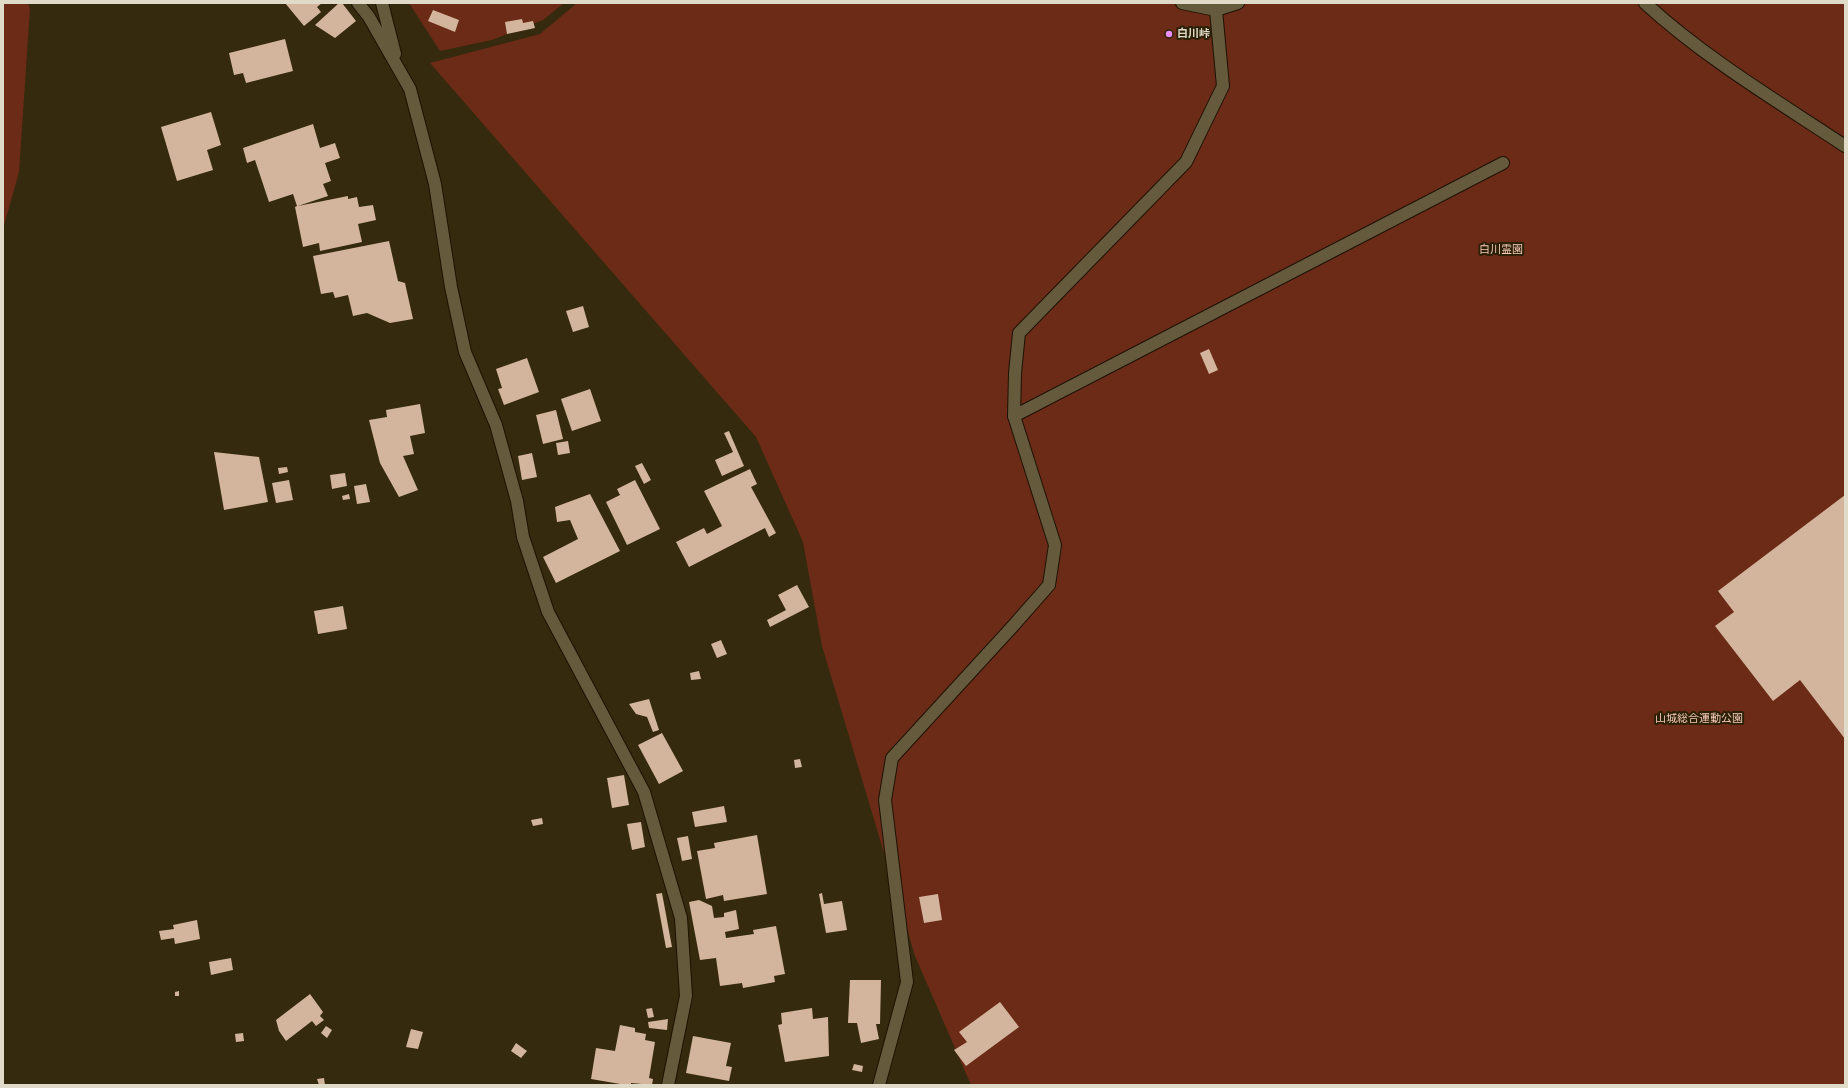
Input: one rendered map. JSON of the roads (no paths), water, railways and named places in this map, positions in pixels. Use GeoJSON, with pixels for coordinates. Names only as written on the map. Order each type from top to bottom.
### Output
{"type":"FeatureCollection","features":[{"type":"Feature","properties":{"kind":"street"},"geometry":{"type":"LineString","coordinates":[[358,3],[369,17],[410,89],[435,184],[451,287],[465,352],[496,425],[517,501],[523,537],[548,612],[644,792],[681,918],[686,996],[668,1085]]}},
{"type":"Feature","properties":{"kind":"street"},"geometry":{"type":"LineString","coordinates":[[382,3],[400,71]]}},
{"type":"Feature","properties":{"kind":"street"},"geometry":{"type":"LineString","coordinates":[[1182,3],[1216,10],[1238,3]]}},
{"type":"Feature","properties":{"kind":"street"},"geometry":{"type":"LineString","coordinates":[[1645,3],[1658,15],[1738,75],[1845,146]]}},
{"type":"Feature","properties":{"kind":"street"},"geometry":{"type":"LineString","coordinates":[[879,1085],[907,982],[885,800],[892,758],[1013,626],[1048,584],[1055,545],[1014,416],[1015,374],[1019,334],[1186,162],[1223,86],[1216,10]]}},
{"type":"Feature","properties":{"kind":"street"},"geometry":{"type":"LineString","coordinates":[[1014,416],[1503,163]]}},
{"type":"Feature","properties":{"kind":"place","name":"白川峠"},"geometry":{"type":"Point","coordinates":[1169,34]}},
{"type":"Feature","properties":{"kind":"park label","name":"白川霊園"},"geometry":{"type":"Point","coordinates":[1501,250]}},
{"type":"Feature","properties":{"kind":"park label","name":"山城総合運動公園"},"geometry":{"type":"Point","coordinates":[1699,719]}}]}
